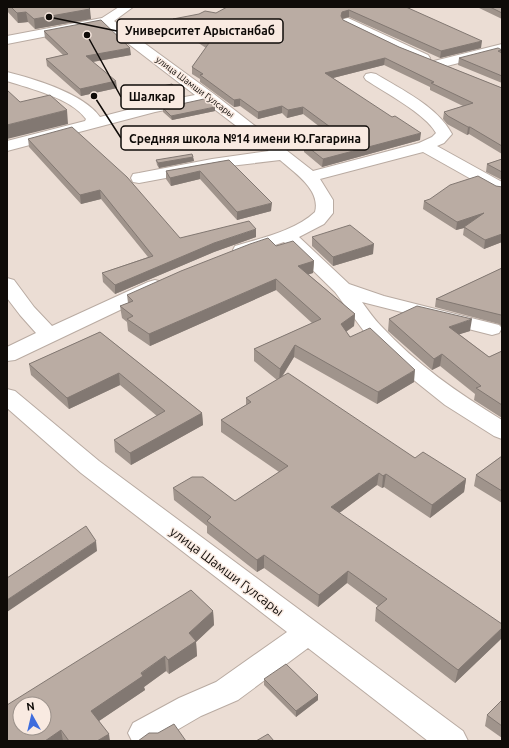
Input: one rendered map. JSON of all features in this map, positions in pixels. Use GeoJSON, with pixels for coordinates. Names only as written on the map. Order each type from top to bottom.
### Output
{"type":"FeatureCollection","features":[{"type":"Feature","properties":{"kind":"street"},"geometry":{"type":"LineString","coordinates":[[7,40],[106,21],[127,7]]}},
{"type":"Feature","properties":{"kind":"street","name":"улица Шамши Гулсары"},"geometry":{"type":"LineString","coordinates":[[106,21],[203,99],[284,155],[309,177],[322,195],[326,205],[324,214],[317,222],[287,235],[228,255]]}},
{"type":"Feature","properties":{"kind":"street"},"geometry":{"type":"LineString","coordinates":[[348,22],[404,50],[460,73]]}},
{"type":"Feature","properties":{"kind":"street"},"geometry":{"type":"LineString","coordinates":[[439,64],[502,48]]}},
{"type":"Feature","properties":{"kind":"street"},"geometry":{"type":"LineString","coordinates":[[7,76],[70,99],[92,115],[94,119],[92,124]]}},
{"type":"Feature","properties":{"kind":"street"},"geometry":{"type":"LineString","coordinates":[[309,177],[425,146],[438,140],[444,134],[439,124],[371,77]]}},
{"type":"Feature","properties":{"kind":"street"},"geometry":{"type":"LineString","coordinates":[[7,146],[130,114],[203,99]]}},
{"type":"Feature","properties":{"kind":"street"},"geometry":{"type":"LineString","coordinates":[[84,108],[130,114]]}},
{"type":"Feature","properties":{"kind":"street"},"geometry":{"type":"LineString","coordinates":[[425,146],[502,189]]}},
{"type":"Feature","properties":{"kind":"street"},"geometry":{"type":"LineString","coordinates":[[140,178],[208,163],[284,155]]}},
{"type":"Feature","properties":{"kind":"street"},"geometry":{"type":"LineString","coordinates":[[287,235],[342,288],[373,330],[413,368],[453,400],[502,431]]}},
{"type":"Feature","properties":{"kind":"street"},"geometry":{"type":"LineString","coordinates":[[7,355],[171,278]]}},
{"type":"Feature","properties":{"kind":"street"},"geometry":{"type":"LineString","coordinates":[[7,284],[27,311],[49,335]]}},
{"type":"Feature","properties":{"kind":"street"},"geometry":{"type":"LineString","coordinates":[[342,288],[377,300],[492,329]]}},
{"type":"Feature","properties":{"kind":"street","name":"улица Шамши Гулсары"},"geometry":{"type":"LineString","coordinates":[[7,396],[90,467],[452,741]]}},
{"type":"Feature","properties":{"kind":"street"},"geometry":{"type":"LineString","coordinates":[[144,733],[190,707],[227,691],[308,632]]}},
{"type":"Feature","properties":{"kind":"building"},"geometry":{"type":"Polygon","coordinates":[[[11,7],[88,7],[90,9],[34,19],[26,12],[17,13],[11,7]]]}},
{"type":"Feature","properties":{"kind":"building"},"geometry":{"type":"Polygon","coordinates":[[[227,7],[406,7],[482,41],[441,51],[349,10],[342,12],[341,16],[343,20],[399,47],[502,88],[502,146],[448,116],[444,112],[473,103],[431,83],[434,82],[385,58],[325,73],[392,117],[395,116],[421,133],[323,159],[304,144],[341,135],[303,107],[288,110],[282,106],[258,112],[240,99],[234,100],[200,75],[203,74],[192,67],[209,43],[173,19],[199,14],[205,11],[216,13],[227,7]]]}},
{"type":"Feature","properties":{"kind":"building"},"geometry":{"type":"Polygon","coordinates":[[[490,7],[502,7],[502,13],[490,7]]]}},
{"type":"Feature","properties":{"kind":"building"},"geometry":{"type":"Polygon","coordinates":[[[101,20],[130,48],[86,56],[116,81],[80,89],[46,59],[68,54],[44,31],[101,20]]]}},
{"type":"Feature","properties":{"kind":"building"},"geometry":{"type":"Polygon","coordinates":[[[498,48],[502,50],[498,51],[502,53],[502,76],[459,58],[498,48]]]}},
{"type":"Feature","properties":{"kind":"building"},"geometry":{"type":"Polygon","coordinates":[[[172,84],[181,92],[152,98],[145,90],[172,84]]]}},
{"type":"Feature","properties":{"kind":"building"},"geometry":{"type":"Polygon","coordinates":[[[7,90],[20,102],[50,95],[67,110],[7,125],[7,90]]]}},
{"type":"Feature","properties":{"kind":"building"},"geometry":{"type":"Polygon","coordinates":[[[204,99],[215,107],[171,116],[163,108],[204,99]]]}},
{"type":"Feature","properties":{"kind":"building"},"geometry":{"type":"Polygon","coordinates":[[[72,127],[127,177],[180,238],[249,221],[256,229],[214,243],[115,285],[102,273],[153,256],[100,190],[80,195],[28,139],[72,127]]]}},
{"type":"Feature","properties":{"kind":"building"},"geometry":{"type":"Polygon","coordinates":[[[192,154],[193,157],[158,163],[156,160],[192,154]]]}},
{"type":"Feature","properties":{"kind":"building"},"geometry":{"type":"Polygon","coordinates":[[[502,159],[502,172],[487,164],[502,159]]]}},
{"type":"Feature","properties":{"kind":"building"},"geometry":{"type":"Polygon","coordinates":[[[229,160],[272,203],[237,212],[200,171],[170,178],[166,171],[229,160]]]}},
{"type":"Feature","properties":{"kind":"building"},"geometry":{"type":"Polygon","coordinates":[[[478,176],[496,186],[502,187],[502,234],[485,240],[464,227],[484,213],[457,222],[424,201],[430,199],[450,185],[478,176]]]}},
{"type":"Feature","properties":{"kind":"building"},"geometry":{"type":"Polygon","coordinates":[[[350,225],[374,244],[333,257],[312,237],[350,225]]]}},
{"type":"Feature","properties":{"kind":"building"},"geometry":{"type":"Polygon","coordinates":[[[268,238],[276,246],[293,241],[314,261],[298,266],[355,314],[341,324],[350,337],[370,328],[415,370],[378,392],[295,345],[280,369],[254,349],[321,319],[276,279],[149,334],[127,319],[133,316],[120,306],[133,301],[127,295],[181,271],[268,238]]]}},
{"type":"Feature","properties":{"kind":"building"},"geometry":{"type":"Polygon","coordinates":[[[502,268],[502,316],[436,299],[502,268]]]}},
{"type":"Feature","properties":{"kind":"building"},"geometry":{"type":"Polygon","coordinates":[[[417,306],[472,319],[449,327],[489,357],[502,351],[502,405],[476,388],[481,386],[442,354],[434,359],[389,319],[417,306]]]}},
{"type":"Feature","properties":{"kind":"building"},"geometry":{"type":"Polygon","coordinates":[[[100,332],[202,413],[130,453],[114,440],[165,411],[119,373],[67,398],[29,364],[100,332]]]}},
{"type":"Feature","properties":{"kind":"building"},"geometry":{"type":"Polygon","coordinates":[[[288,373],[415,458],[423,452],[466,479],[432,505],[386,474],[383,476],[379,473],[331,507],[502,624],[502,628],[458,670],[376,608],[387,599],[348,571],[319,595],[264,555],[257,560],[207,521],[211,517],[173,488],[192,477],[203,477],[235,501],[288,466],[221,420],[251,402],[246,398],[288,373]]]}},
{"type":"Feature","properties":{"kind":"building"},"geometry":{"type":"Polygon","coordinates":[[[502,456],[502,491],[476,475],[502,456]]]}},
{"type":"Feature","properties":{"kind":"building"},"geometry":{"type":"Polygon","coordinates":[[[86,526],[96,541],[7,600],[7,578],[86,526]]]}},
{"type":"Feature","properties":{"kind":"building"},"geometry":{"type":"Polygon","coordinates":[[[191,590],[213,611],[189,633],[196,641],[168,660],[165,656],[141,673],[143,676],[91,711],[109,734],[97,741],[69,741],[61,730],[45,741],[7,741],[7,705],[12,702],[12,736],[52,736],[52,696],[21,696],[191,590]]]}},
{"type":"Feature","properties":{"kind":"building"},"geometry":{"type":"Polygon","coordinates":[[[286,664],[318,695],[296,711],[264,679],[286,664]]]}},
{"type":"Feature","properties":{"kind":"building"},"geometry":{"type":"Polygon","coordinates":[[[502,700],[502,726],[487,715],[502,700]]]}},
{"type":"Feature","properties":{"kind":"building"},"geometry":{"type":"Polygon","coordinates":[[[174,724],[186,741],[138,741],[149,733],[158,733],[174,724]]]}},
{"type":"Feature","properties":{"kind":"building"},"geometry":{"type":"Polygon","coordinates":[[[268,734],[274,741],[256,741],[268,734]]]}},
{"type":"Feature","properties":{"kind":"place","name":"Университет Арыстанбаб"},"geometry":{"type":"Point","coordinates":[49,17]}},
{"type":"Feature","properties":{"kind":"place","name":"Шалкар"},"geometry":{"type":"Point","coordinates":[87,35]}},
{"type":"Feature","properties":{"kind":"place","name":"Средняя школа №14 имени Ю.Гагарина"},"geometry":{"type":"Point","coordinates":[94,96]}}]}
